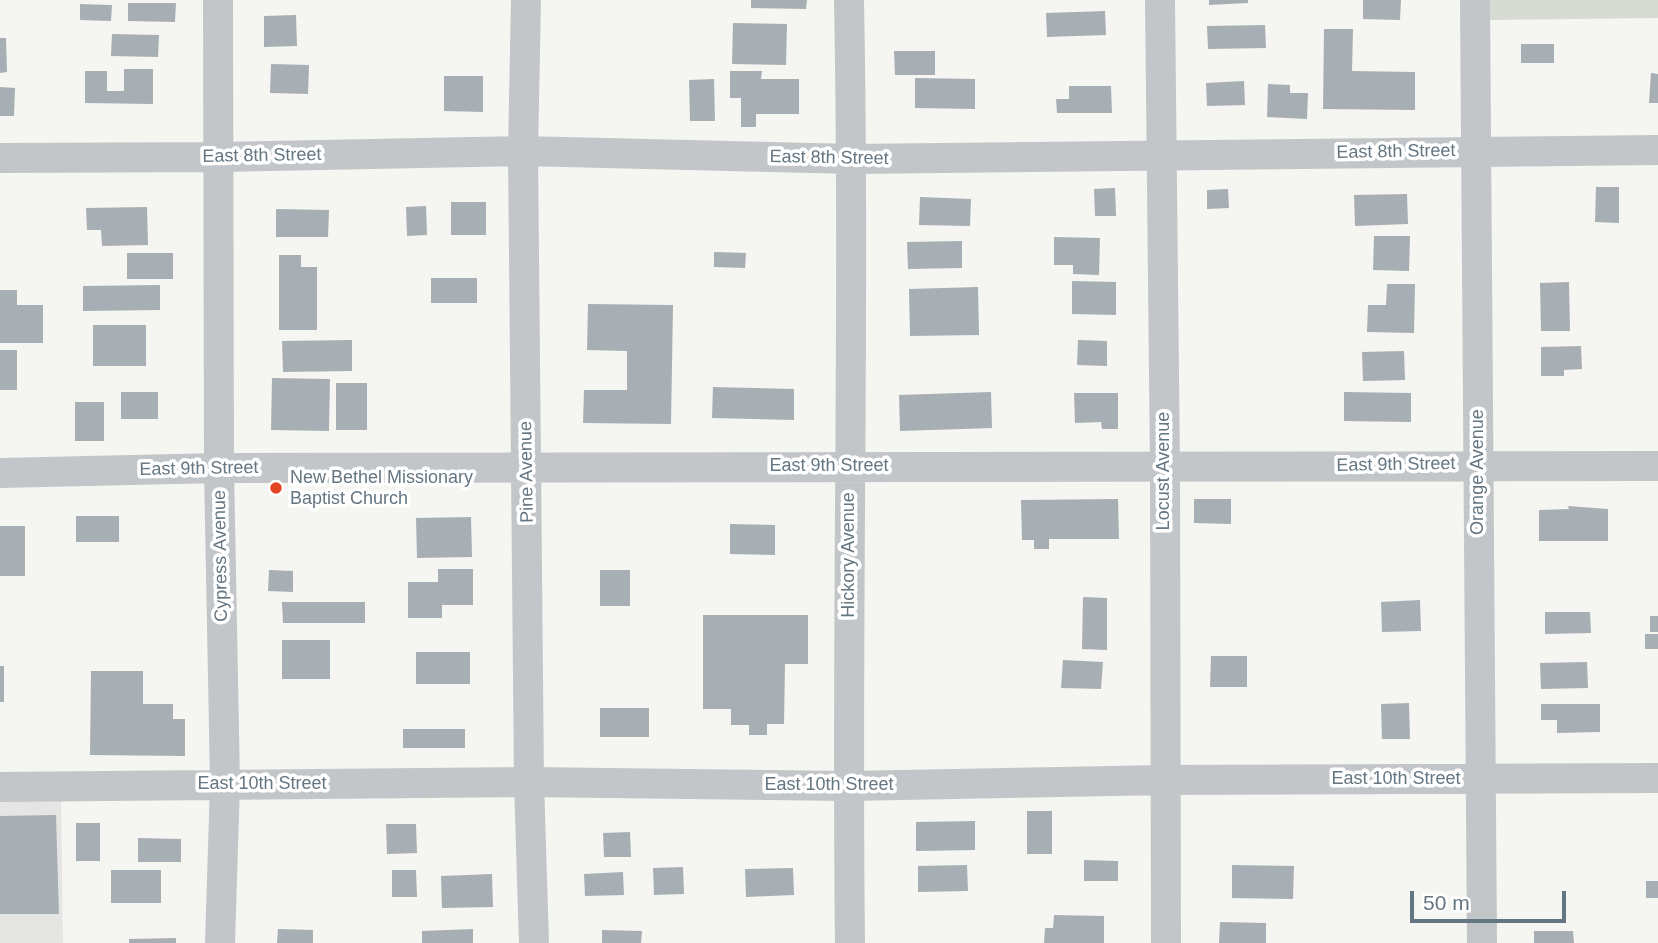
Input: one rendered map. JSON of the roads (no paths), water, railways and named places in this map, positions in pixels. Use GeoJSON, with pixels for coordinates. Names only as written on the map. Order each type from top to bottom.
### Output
{"type":"FeatureCollection","features":[{"type":"Feature","properties":{"kind":"street","name":"Cypress Avenue"},"geometry":{"type":"LineString","coordinates":[[218,0],[219,468],[225,784],[220,943]]}},
{"type":"Feature","properties":{"kind":"street","name":"Pine Avenue"},"geometry":{"type":"LineString","coordinates":[[526,0],[523,151],[529,782],[534,943]]}},
{"type":"Feature","properties":{"kind":"street","name":"Hickory Avenue"},"geometry":{"type":"LineString","coordinates":[[849,0],[852,159],[848,786],[850,943]]}},
{"type":"Feature","properties":{"kind":"street","name":"Locust Avenue"},"geometry":{"type":"LineString","coordinates":[[1160,0],[1166,943]]}},
{"type":"Feature","properties":{"kind":"street","name":"Orange Avenue"},"geometry":{"type":"LineString","coordinates":[[1475,0],[1482,943]]}},
{"type":"Feature","properties":{"kind":"street","name":"East 8th Street"},"geometry":{"type":"LineString","coordinates":[[0,158],[523,151],[852,159],[1658,150]]}},
{"type":"Feature","properties":{"kind":"street","name":"East 9th Street"},"geometry":{"type":"LineString","coordinates":[[0,473],[219,468],[1165,468],[1478,464],[1658,466]]}},
{"type":"Feature","properties":{"kind":"street","name":"East 10th Street"},"geometry":{"type":"LineString","coordinates":[[0,787],[529,782],[848,786],[1164,780],[1658,778]]}},
{"type":"Feature","properties":{"kind":"place","name":"New Bethel Missionary Baptist Church"},"geometry":{"type":"Point","coordinates":[276,488]}}]}
